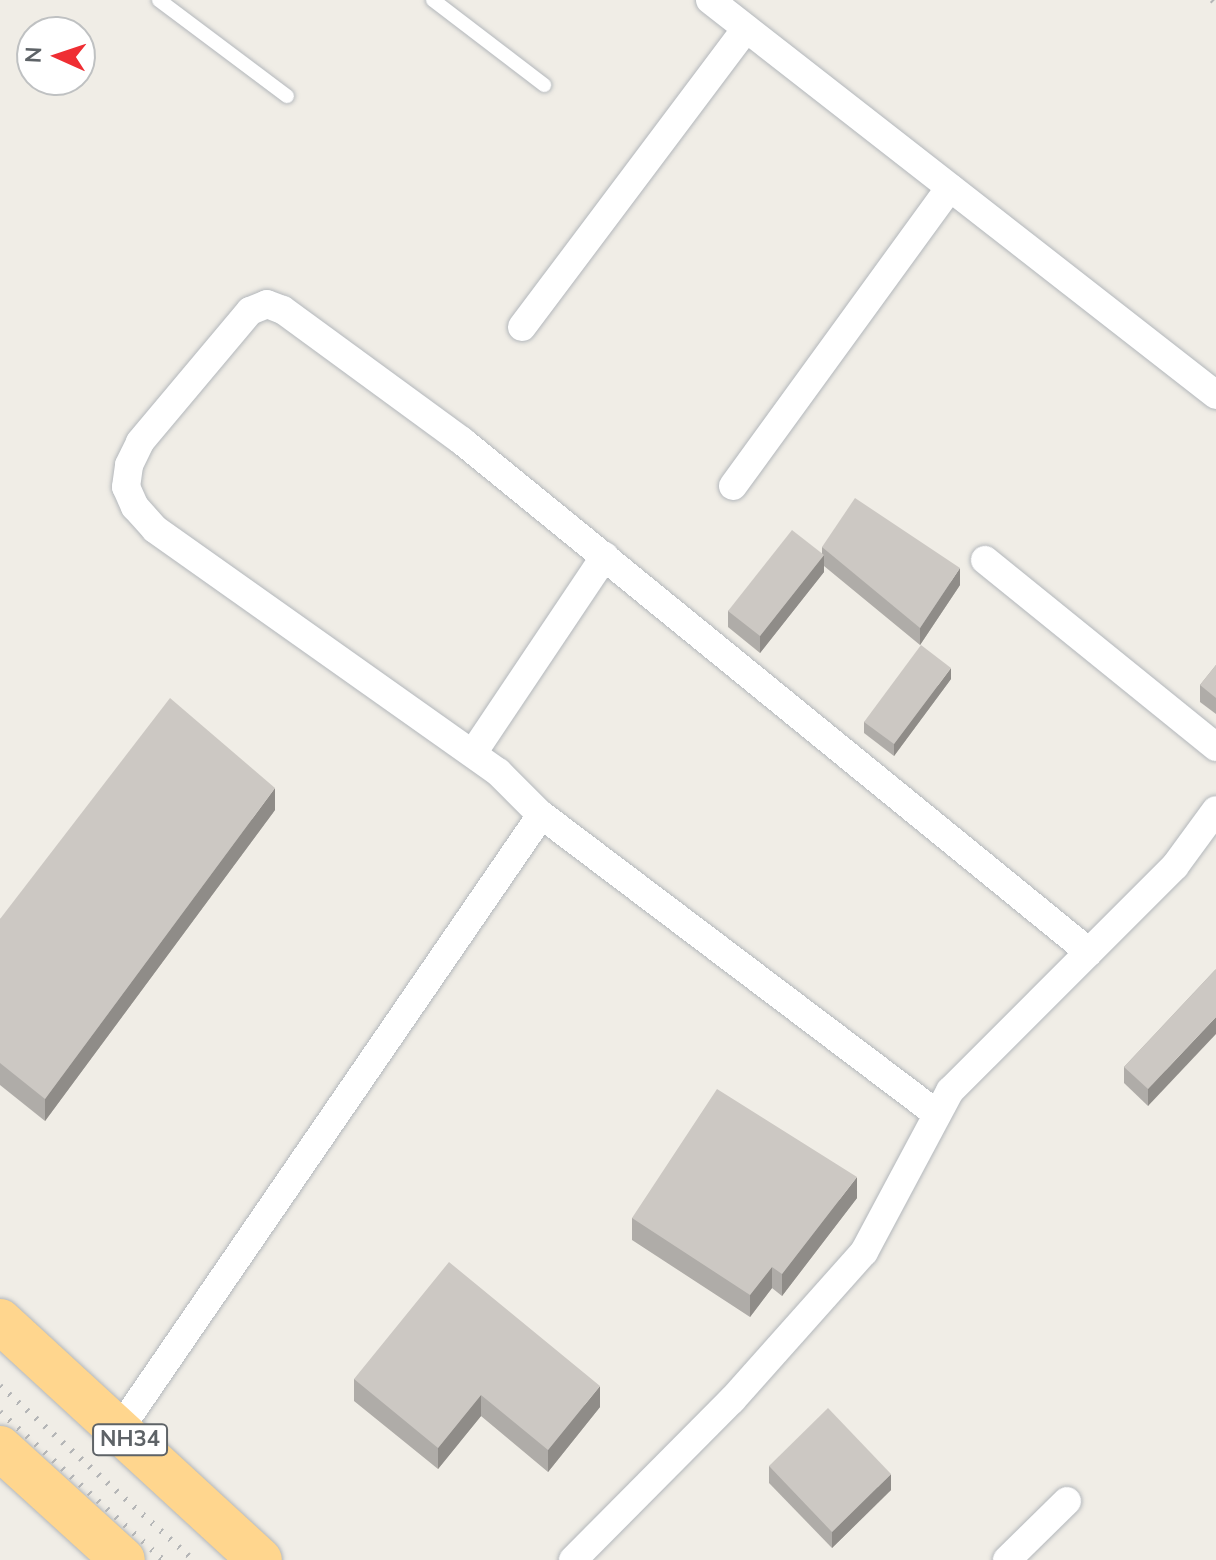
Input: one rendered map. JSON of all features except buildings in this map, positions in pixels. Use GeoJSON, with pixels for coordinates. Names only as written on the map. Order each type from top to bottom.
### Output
{"type":"FeatureCollection","features":[{"type":"Feature","properties":{"kind":"highway","name":"NH34"},"geometry":{"type":"LineString","coordinates":[[0,1321],[260,1560]]}},
{"type":"Feature","properties":{"kind":"highway"},"geometry":{"type":"LineString","coordinates":[[0,1448],[123,1560]]}},
{"type":"Feature","properties":{"kind":"street"},"geometry":{"type":"LineString","coordinates":[[710,0],[1216,395]]}},
{"type":"Feature","properties":{"kind":"street"},"geometry":{"type":"LineString","coordinates":[[522,327],[746,29]]}},
{"type":"Feature","properties":{"kind":"street"},"geometry":{"type":"LineString","coordinates":[[733,486],[950,187]]}},
{"type":"Feature","properties":{"kind":"street"},"geometry":{"type":"LineString","coordinates":[[937,1114],[541,815],[473,753],[155,529],[135,507],[126,487],[129,465],[140,442],[250,311],[267,304],[283,310],[462,441],[1089,952]]}},
{"type":"Feature","properties":{"kind":"street"},"geometry":{"type":"LineString","coordinates":[[473,753],[605,556]]}},
{"type":"Feature","properties":{"kind":"street"},"geometry":{"type":"LineString","coordinates":[[985,560],[1216,747]]}},
{"type":"Feature","properties":{"kind":"street"},"geometry":{"type":"LineString","coordinates":[[573,1560],[732,1400],[864,1252],[950,1091],[1175,866],[1216,810]]}},
{"type":"Feature","properties":{"kind":"street"},"geometry":{"type":"LineString","coordinates":[[119,1430],[541,815]]}},
{"type":"Feature","properties":{"kind":"street"},"geometry":{"type":"LineString","coordinates":[[1007,1560],[1067,1501]]}},
{"type":"Feature","properties":{"kind":"lane"},"geometry":{"type":"LineString","coordinates":[[159,0],[287,96]]}},
{"type":"Feature","properties":{"kind":"lane"},"geometry":{"type":"LineString","coordinates":[[433,0],[544,85]]}},
{"type":"Feature","properties":{"kind":"railway"},"geometry":{"type":"LineString","coordinates":[[1212,0],[1216,4]]}},
{"type":"Feature","properties":{"kind":"railway"},"geometry":{"type":"LineString","coordinates":[[0,1386],[193,1560]]}},
{"type":"Feature","properties":{"kind":"railway"},"geometry":{"type":"LineString","coordinates":[[0,1412],[163,1560]]}}]}
